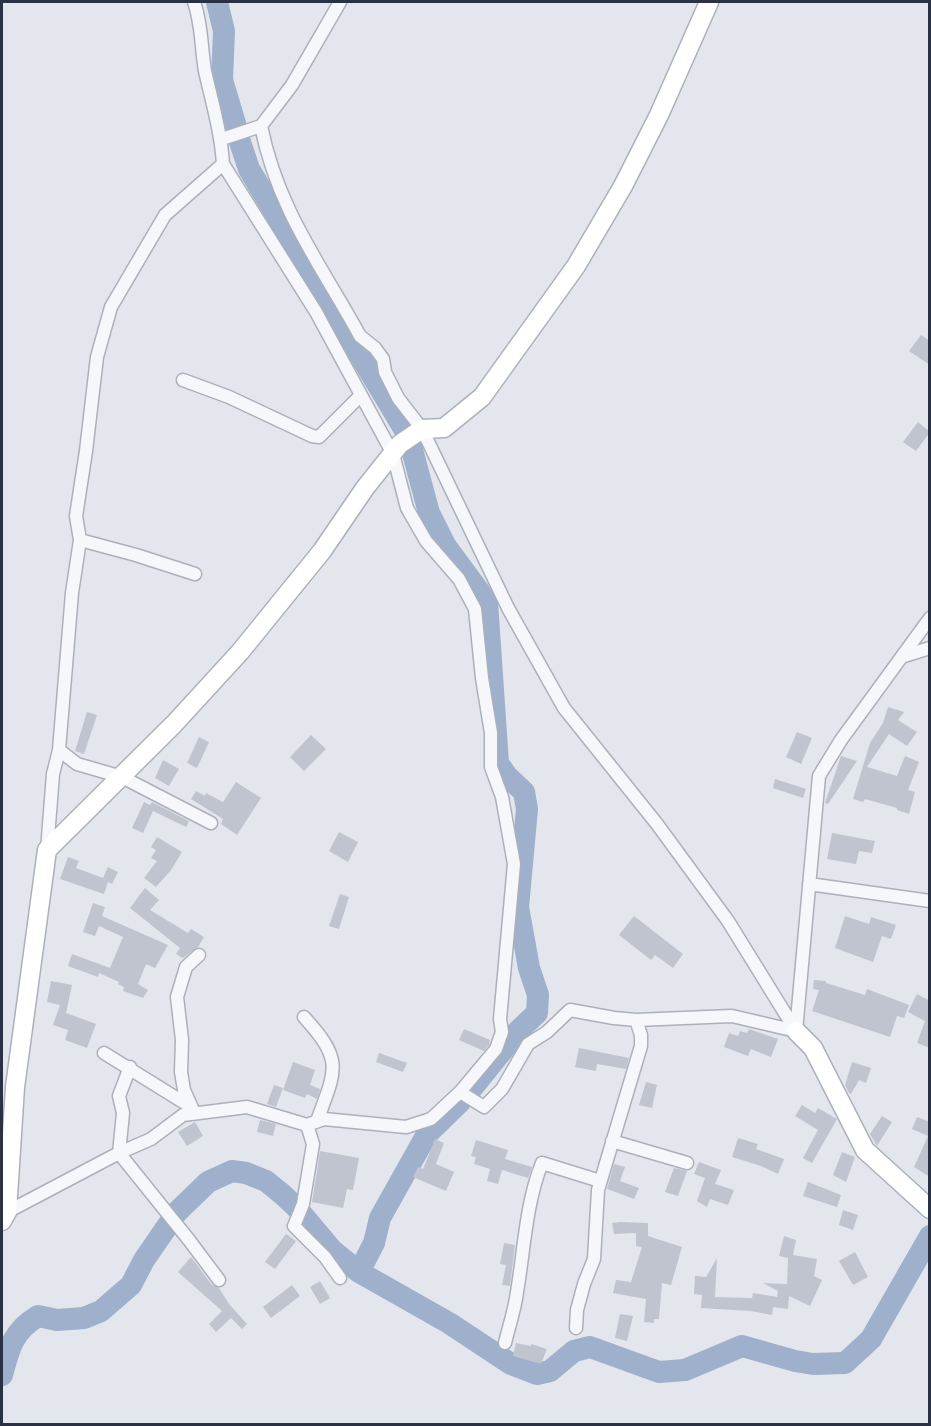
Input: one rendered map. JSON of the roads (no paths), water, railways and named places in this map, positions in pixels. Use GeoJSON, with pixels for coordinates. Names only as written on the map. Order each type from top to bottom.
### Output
{"type":"FeatureCollection","features":[{"type":"Feature","properties":{"kind":"street"},"geometry":{"type":"LineString","coordinates":[[4,1216],[151,1138],[183,1114],[196,1110],[247,1107],[312,1123],[324,1119],[406,1127],[431,1119],[460,1092],[496,1049],[502,1032],[500,1019],[514,864],[502,797],[491,767],[492,733],[482,678],[475,609],[459,579],[426,541],[407,508],[393,454],[316,312],[223,164],[222,139],[205,69],[201,32],[194,2]]}},
{"type":"Feature","properties":{"kind":"street"},"geometry":{"type":"LineString","coordinates":[[222,139],[261,126],[292,85],[340,2]]}},
{"type":"Feature","properties":{"kind":"street"},"geometry":{"type":"LineString","coordinates":[[46,850],[174,724],[240,652],[321,551],[365,488],[400,444],[422,429],[444,428],[482,397],[576,266],[623,186],[659,115],[709,2]]}},
{"type":"Feature","properties":{"kind":"street"},"geometry":{"type":"LineString","coordinates":[[261,126],[267,157],[291,218],[360,336],[375,348],[383,359],[385,372],[398,398],[422,429],[508,608],[564,708],[657,824],[728,921],[796,1031],[813,1048],[865,1150],[930,1209]]}},
{"type":"Feature","properties":{"kind":"street"},"geometry":{"type":"LineString","coordinates":[[4,1216],[15,1087],[46,850],[53,774],[59,750],[72,593],[80,540],[76,516],[97,357],[111,307],[165,215],[223,164]]}},
{"type":"Feature","properties":{"kind":"street"},"geometry":{"type":"LineString","coordinates":[[183,380],[229,397],[312,436],[319,437],[361,395]]}},
{"type":"Feature","properties":{"kind":"street"},"geometry":{"type":"LineString","coordinates":[[80,540],[195,574]]}},
{"type":"Feature","properties":{"kind":"street"},"geometry":{"type":"LineString","coordinates":[[796,1031],[819,776],[841,741],[930,618]]}},
{"type":"Feature","properties":{"kind":"street"},"geometry":{"type":"LineString","coordinates":[[904,656],[930,648]]}},
{"type":"Feature","properties":{"kind":"street"},"geometry":{"type":"LineString","coordinates":[[59,750],[77,764],[122,777],[211,823]]}},
{"type":"Feature","properties":{"kind":"street"},"geometry":{"type":"LineString","coordinates":[[809,884],[930,901]]}},
{"type":"Feature","properties":{"kind":"street"},"geometry":{"type":"LineString","coordinates":[[196,1110],[184,1090],[177,997],[186,967],[199,955]]}},
{"type":"Feature","properties":{"kind":"street"},"geometry":{"type":"LineString","coordinates":[[460,1092],[484,1107],[502,1089],[528,1044],[548,1032],[570,1010],[636,1020],[732,1016],[796,1031]]}},
{"type":"Feature","properties":{"kind":"street"},"geometry":{"type":"LineString","coordinates":[[304,1017],[328,1047],[334,1067],[312,1123],[313,1144],[303,1204],[294,1226],[325,1257],[340,1278]]}},
{"type":"Feature","properties":{"kind":"street"},"geometry":{"type":"LineString","coordinates":[[576,1328],[577,1310],[594,1259],[595,1217],[600,1181],[641,1046],[641,1035],[636,1020]]}},
{"type":"Feature","properties":{"kind":"street"},"geometry":{"type":"LineString","coordinates":[[104,1053],[196,1110]]}},
{"type":"Feature","properties":{"kind":"street"},"geometry":{"type":"LineString","coordinates":[[130,1067],[119,1095],[123,1113],[119,1153],[219,1280]]}},
{"type":"Feature","properties":{"kind":"street"},"geometry":{"type":"LineString","coordinates":[[612,1141],[687,1164]]}},
{"type":"Feature","properties":{"kind":"street"},"geometry":{"type":"LineString","coordinates":[[504,1343],[517,1295],[522,1251],[537,1175],[542,1163],[600,1181]]}},
{"type":"Feature","properties":{"kind":"waterway"},"geometry":{"type":"LineString","coordinates":[[217,2],[224,31],[222,80],[237,130]]}},
{"type":"Feature","properties":{"kind":"waterway"},"geometry":{"type":"LineString","coordinates":[[239,139],[249,169],[406,432]]}},
{"type":"Feature","properties":{"kind":"waterway"},"geometry":{"type":"LineString","coordinates":[[410,442],[429,513],[445,545],[487,602],[498,763],[507,776],[524,792],[527,809],[518,907],[529,968],[538,995],[537,1013],[519,1030],[468,1093]]}},
{"type":"Feature","properties":{"kind":"waterway"},"geometry":{"type":"LineString","coordinates":[[359,1272],[374,1243],[380,1218],[427,1134],[460,1102]]}},
{"type":"Feature","properties":{"kind":"waterway"},"geometry":{"type":"LineString","coordinates":[[2,1375],[13,1341],[23,1328],[38,1316],[57,1320],[84,1318],[101,1311],[131,1285],[144,1260],[177,1212],[208,1182],[232,1171],[246,1173],[266,1181],[296,1207],[332,1250],[359,1272],[449,1323],[511,1364],[537,1374],[550,1371],[574,1351],[590,1347],[659,1372],[685,1370],[742,1346],[813,1364],[845,1363],[871,1339],[930,1236]]}}]}
